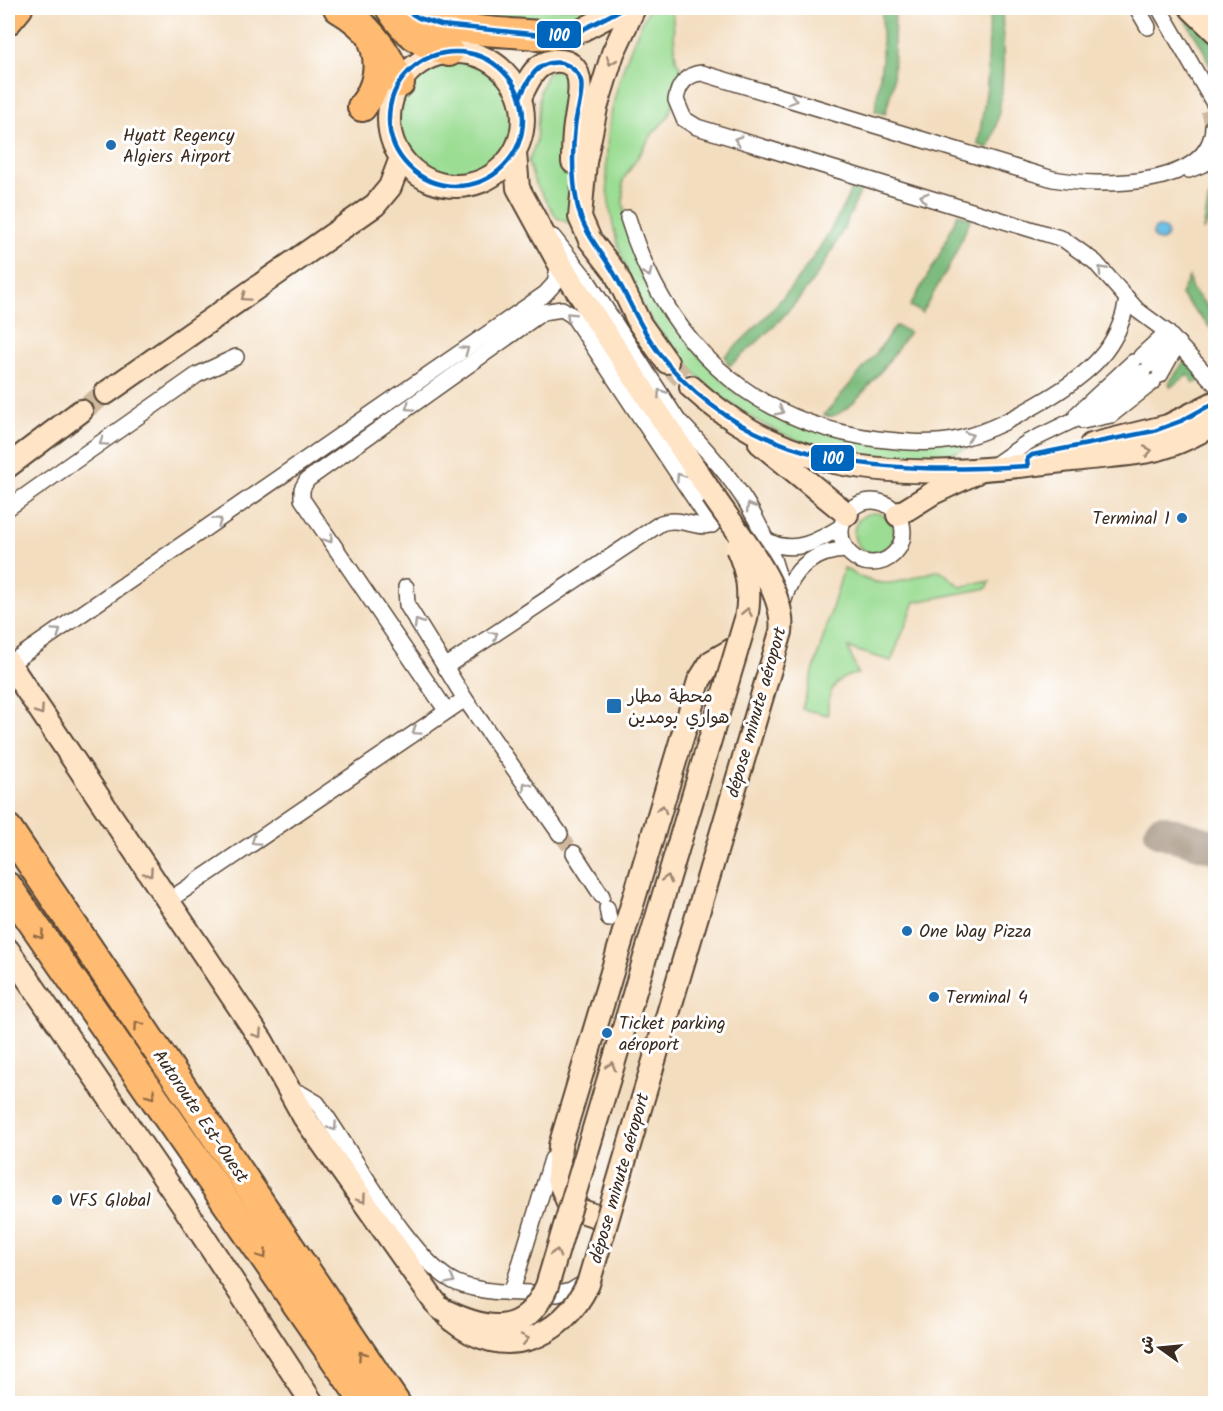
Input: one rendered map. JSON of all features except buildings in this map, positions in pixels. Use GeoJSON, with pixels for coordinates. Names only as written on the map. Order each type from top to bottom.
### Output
{"type":"FeatureCollection","features":[{"type":"Feature","properties":{"kind":"highway"},"geometry":{"type":"LineString","coordinates":[[338,8],[367,18],[402,80]]}},
{"type":"Feature","properties":{"kind":"highway"},"geometry":{"type":"LineString","coordinates":[[390,8],[399,22],[416,39],[461,53]]}},
{"type":"Feature","properties":{"kind":"highway"},"geometry":{"type":"LineString","coordinates":[[402,8],[419,18],[441,25],[552,36]]}},
{"type":"Feature","properties":{"kind":"highway"},"geometry":{"type":"LineString","coordinates":[[362,107],[374,89],[378,69],[376,49],[367,18]]}},
{"type":"Feature","properties":{"kind":"highway","name":"Autoroute Est-Ouest"},"geometry":{"type":"LineString","coordinates":[[8,829],[396,1404]]}},
{"type":"Feature","properties":{"kind":"highway","name":"Autoroute Est-Ouest"},"geometry":{"type":"LineString","coordinates":[[8,886],[366,1404]]}},
{"type":"Feature","properties":{"kind":"main road"},"geometry":{"type":"LineString","coordinates":[[515,153],[491,177],[459,187],[426,180],[401,158],[392,138],[389,124],[391,102],[402,80],[424,60],[580,31],[624,8]]}},
{"type":"Feature","properties":{"kind":"main road"},"geometry":{"type":"LineString","coordinates":[[580,217],[585,162],[596,108],[614,53],[634,8]]}},
{"type":"Feature","properties":{"kind":"main road"},"geometry":{"type":"LineString","coordinates":[[1191,8],[1215,32]]}},
{"type":"Feature","properties":{"kind":"main road"},"geometry":{"type":"LineString","coordinates":[[461,53],[491,61],[506,73],[520,97],[524,126],[515,153],[516,182],[529,209],[617,353],[713,496]]}},
{"type":"Feature","properties":{"kind":"main road"},"geometry":{"type":"LineString","coordinates":[[520,97],[537,68],[551,62],[566,63],[581,79],[573,152],[574,184],[580,217],[590,240],[615,272],[640,324],[666,362]]}},
{"type":"Feature","properties":{"kind":"main road"},"geometry":{"type":"LineString","coordinates":[[106,393],[375,205],[390,187],[401,158]]}},
{"type":"Feature","properties":{"kind":"main road"},"geometry":{"type":"LineString","coordinates":[[691,387],[744,427],[844,520]]}},
{"type":"Feature","properties":{"kind":"main road"},"geometry":{"type":"LineString","coordinates":[[1028,466],[1027,459],[1032,455],[1154,431],[1181,421],[1215,402]]}},
{"type":"Feature","properties":{"kind":"main road"},"geometry":{"type":"LineString","coordinates":[[8,466],[81,411]]}},
{"type":"Feature","properties":{"kind":"main road"},"geometry":{"type":"LineString","coordinates":[[744,427],[791,449],[840,464],[922,471],[1028,466],[1158,449],[1195,435],[1215,423]]}},
{"type":"Feature","properties":{"kind":"main road"},"geometry":{"type":"LineString","coordinates":[[898,515],[952,483],[991,468]]}},
{"type":"Feature","properties":{"kind":"main road","name":"dépose minute aéroport"},"geometry":{"type":"LineString","coordinates":[[445,1314],[487,1327],[506,1325],[524,1317],[538,1303],[547,1286],[748,605],[747,577],[741,557],[713,496]]}},
{"type":"Feature","properties":{"kind":"main road","name":"dépose minute aéroport"},"geometry":{"type":"LineString","coordinates":[[445,1314],[474,1334],[499,1341],[525,1340],[549,1331],[572,1310],[583,1293],[782,625],[780,604],[775,591],[713,496]]}},
{"type":"Feature","properties":{"kind":"main road"},"geometry":{"type":"LineString","coordinates":[[8,663],[262,1041],[304,1117],[445,1314]]}},
{"type":"Feature","properties":{"kind":"main road"},"geometry":{"type":"LineString","coordinates":[[8,950],[183,1207],[313,1404]]}},
{"type":"Feature","properties":{"kind":"main road"},"geometry":{"type":"LineString","coordinates":[[570,1207],[606,1219]]}},
{"type":"Feature","properties":{"kind":"street"},"geometry":{"type":"LineString","coordinates":[[1137,8],[1148,27]]}},
{"type":"Feature","properties":{"kind":"street"},"geometry":{"type":"LineString","coordinates":[[1158,8],[1213,105]]}},
{"type":"Feature","properties":{"kind":"street"},"geometry":{"type":"LineString","coordinates":[[1174,38],[1215,89]]}},
{"type":"Feature","properties":{"kind":"street"},"geometry":{"type":"LineString","coordinates":[[1215,165],[1157,179],[1088,184],[1053,179],[702,73],[689,76],[677,93],[680,114],[697,127],[1063,239],[1089,256],[1142,316],[1173,338],[1215,385]]}},
{"type":"Feature","properties":{"kind":"street"},"geometry":{"type":"LineString","coordinates":[[1157,179],[1200,158],[1210,144],[1213,126]]}},
{"type":"Feature","properties":{"kind":"street"},"geometry":{"type":"LineString","coordinates":[[1157,179],[1205,161],[1215,152]]}},
{"type":"Feature","properties":{"kind":"street"},"geometry":{"type":"LineString","coordinates":[[1157,179],[1208,164],[1215,159]]}},
{"type":"Feature","properties":{"kind":"street"},"geometry":{"type":"LineString","coordinates":[[445,667],[661,522],[676,519],[706,527],[712,525],[720,512],[719,490],[681,423],[587,280],[529,209]]}},
{"type":"Feature","properties":{"kind":"street"},"geometry":{"type":"LineString","coordinates":[[627,218],[644,266],[667,310],[712,364],[760,401],[807,424],[855,436],[899,442],[938,442],[975,434],[1023,412],[1072,382],[1106,354],[1121,328],[1127,298]]}},
{"type":"Feature","properties":{"kind":"street"},"geometry":{"type":"LineString","coordinates":[[8,663],[545,294],[555,283],[560,263]]}},
{"type":"Feature","properties":{"kind":"street"},"geometry":{"type":"LineString","coordinates":[[446,710],[302,499],[302,489],[307,480],[543,312],[562,309],[573,316],[712,525]]}},
{"type":"Feature","properties":{"kind":"street"},"geometry":{"type":"LineString","coordinates":[[991,468],[1028,442],[1105,405],[1147,369],[1173,338]]}},
{"type":"Feature","properties":{"kind":"street"},"geometry":{"type":"LineString","coordinates":[[1147,369],[1173,338]]}},
{"type":"Feature","properties":{"kind":"street"},"geometry":{"type":"LineString","coordinates":[[8,508],[206,369],[236,357]]}},
{"type":"Feature","properties":{"kind":"street"},"geometry":{"type":"LineString","coordinates":[[291,1091],[300,1093],[317,1104],[420,1255],[431,1267],[458,1284],[474,1288],[557,1294],[571,1291],[588,1280],[594,1267],[617,1181],[783,626],[784,600],[768,541],[738,489],[681,423]]}},
{"type":"Feature","properties":{"kind":"street"},"geometry":{"type":"LineString","coordinates":[[768,541],[783,547],[799,547],[844,520],[857,505],[876,501],[889,506],[898,515],[903,526],[903,538],[899,549],[890,558],[878,563],[866,563],[855,559],[846,550],[841,538],[844,520]]}},
{"type":"Feature","properties":{"kind":"street"},"geometry":{"type":"LineString","coordinates":[[784,600],[792,580],[806,563],[825,553],[846,550]]}},
{"type":"Feature","properties":{"kind":"street"},"geometry":{"type":"LineString","coordinates":[[406,587],[407,605],[445,667],[560,834]]}},
{"type":"Feature","properties":{"kind":"street"},"geometry":{"type":"LineString","coordinates":[[168,901],[465,699]]}},
{"type":"Feature","properties":{"kind":"street"},"geometry":{"type":"LineString","coordinates":[[513,1291],[610,968],[608,914],[574,853]]}},
{"type":"Feature","properties":{"kind":"green space"},"geometry":{"type":"Polygon","coordinates":[[[433,8],[612,8],[576,23],[538,25],[433,8]]]}},
{"type":"Feature","properties":{"kind":"green space"},"geometry":{"type":"Polygon","coordinates":[[[649,8],[672,8],[676,60],[684,73],[668,117],[653,133],[623,180],[623,203],[630,239],[641,274],[659,306],[711,369],[736,393],[764,409],[826,432],[974,441],[973,446],[939,456],[877,458],[821,448],[770,428],[723,398],[682,360],[649,315],[624,264],[610,209],[607,182],[609,130],[619,80],[649,8]]]}},
{"type":"Feature","properties":{"kind":"green space"},"geometry":{"type":"Polygon","coordinates":[[[882,8],[895,8],[893,85],[885,114],[875,111],[882,60],[882,8]]]}},
{"type":"Feature","properties":{"kind":"green space"},"geometry":{"type":"Polygon","coordinates":[[[1002,8],[1003,61],[1001,97],[995,131],[989,148],[978,145],[987,86],[990,9],[1002,8]]]}},
{"type":"Feature","properties":{"kind":"green space"},"geometry":{"type":"Polygon","coordinates":[[[1178,8],[1185,8],[1213,40],[1215,79],[1202,47],[1178,8]]]}},
{"type":"Feature","properties":{"kind":"green space"},"geometry":{"type":"Polygon","coordinates":[[[455,61],[477,65],[496,78],[509,97],[513,119],[509,141],[496,160],[477,173],[455,177],[433,173],[414,160],[401,141],[397,119],[401,97],[414,78],[433,65],[455,61]]]}},
{"type":"Feature","properties":{"kind":"green space"},"geometry":{"type":"Polygon","coordinates":[[[553,70],[567,72],[571,81],[566,139],[574,225],[557,218],[535,183],[528,162],[536,142],[540,91],[547,74],[553,70]]]}},
{"type":"Feature","properties":{"kind":"green space"},"geometry":{"type":"Polygon","coordinates":[[[853,185],[862,187],[850,215],[824,264],[809,286],[773,327],[729,366],[725,356],[763,319],[798,278],[829,233],[853,185]]]}},
{"type":"Feature","properties":{"kind":"green space"},"geometry":{"type":"Polygon","coordinates":[[[1215,196],[1215,210],[1203,231],[1209,197],[1215,196]]]}},
{"type":"Feature","properties":{"kind":"green space"},"geometry":{"type":"Polygon","coordinates":[[[958,214],[971,218],[952,261],[922,313],[910,306],[937,260],[958,214]]]}},
{"type":"Feature","properties":{"kind":"green space"},"geometry":{"type":"Polygon","coordinates":[[[1189,277],[1191,288],[1215,315],[1215,333],[1181,295],[1189,277]]]}},
{"type":"Feature","properties":{"kind":"green space"},"geometry":{"type":"Polygon","coordinates":[[[896,326],[909,332],[870,385],[844,410],[833,416],[824,415],[874,356],[896,326]]]}},
{"type":"Feature","properties":{"kind":"green space"},"geometry":{"type":"Polygon","coordinates":[[[1187,353],[1202,380],[1194,383],[1188,375],[1171,387],[1169,383],[1184,362],[1187,353]]]}},
{"type":"Feature","properties":{"kind":"green space"},"geometry":{"type":"Polygon","coordinates":[[[874,513],[888,519],[894,533],[888,547],[874,553],[860,547],[854,533],[860,519],[874,513]]]}},
{"type":"Feature","properties":{"kind":"green space"},"geometry":{"type":"Polygon","coordinates":[[[844,568],[870,581],[881,583],[901,581],[940,570],[961,587],[990,582],[987,588],[915,602],[891,661],[848,648],[858,674],[843,678],[834,687],[829,700],[828,715],[802,709],[844,568]]]}},
{"type":"Feature","properties":{"kind":"water"},"geometry":{"type":"Polygon","coordinates":[[[1157,227],[1163,227],[1167,234],[1163,241],[1157,241],[1153,237],[1153,231],[1157,227]]]}},
{"type":"Feature","properties":{"kind":"taxiway"},"geometry":{"type":"LineString","coordinates":[[1161,831],[1216,847]]}},
{"type":"Feature","properties":{"kind":"tunnel"},"geometry":{"type":"LineString","coordinates":[[1208,110],[1213,126]]}},
{"type":"Feature","properties":{"kind":"tunnel"},"geometry":{"type":"LineString","coordinates":[[667,362],[691,387]]}},
{"type":"Feature","properties":{"kind":"tunnel"},"geometry":{"type":"LineString","coordinates":[[81,411],[106,393]]}},
{"type":"Feature","properties":{"kind":"tunnel"},"geometry":{"type":"LineString","coordinates":[[560,834],[574,853]]}},
{"type":"Feature","properties":{"kind":"transit line","name":"100"},"geometry":{"type":"LineString","coordinates":[[402,8],[419,18],[441,25],[552,36],[580,31],[624,8]]}},
{"type":"Feature","properties":{"kind":"transit line","name":"100"},"geometry":{"type":"LineString","coordinates":[[456,52],[482,57],[504,71],[518,93],[523,119],[518,145],[504,167],[482,181],[456,186],[430,181],[408,167],[394,145],[389,119],[394,93],[408,71],[430,57],[456,52]]}},
{"type":"Feature","properties":{"kind":"transit line","name":"100"},"geometry":{"type":"LineString","coordinates":[[520,97],[535,71],[547,64],[562,63],[578,75],[581,81],[581,92],[574,136],[573,174],[577,203],[584,226],[615,275],[653,345],[696,393],[736,422],[780,443],[827,457],[875,465],[925,468],[1028,466]]}},
{"type":"Feature","properties":{"kind":"transit line","name":"100"},"geometry":{"type":"LineString","coordinates":[[1028,466],[1027,459],[1032,455],[1154,431],[1181,421],[1216,402]]}},
{"type":"Feature","properties":{"kind":"place","name":"Hyatt Regency Algiers Airport"},"geometry":{"type":"Point","coordinates":[111,145]}},
{"type":"Feature","properties":{"kind":"place","name":"Terminal 1"},"geometry":{"type":"Point","coordinates":[1182,518]}},
{"type":"Feature","properties":{"kind":"place","name":"محطة مطار هواري بومدين"},"geometry":{"type":"Point","coordinates":[614,706]}},
{"type":"Feature","properties":{"kind":"place","name":"One Way Pizza"},"geometry":{"type":"Point","coordinates":[907,931]}},
{"type":"Feature","properties":{"kind":"place","name":"Terminal 4"},"geometry":{"type":"Point","coordinates":[934,997]}},
{"type":"Feature","properties":{"kind":"place","name":"Ticket parking aéroport"},"geometry":{"type":"Point","coordinates":[607,1033]}},
{"type":"Feature","properties":{"kind":"place","name":"VFS Global"},"geometry":{"type":"Point","coordinates":[57,1200]}}]}
